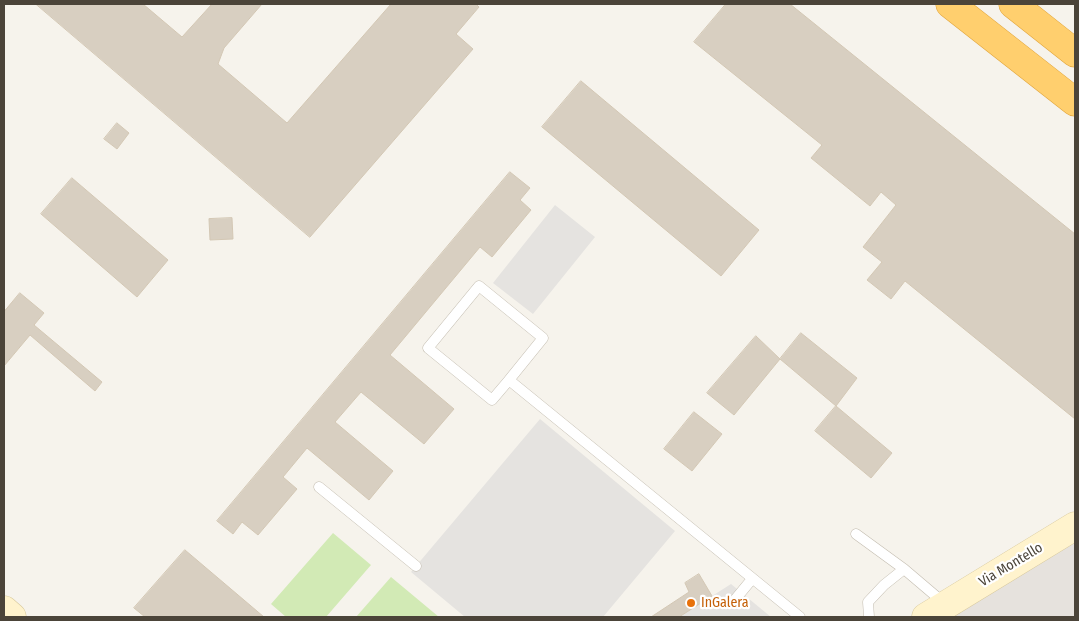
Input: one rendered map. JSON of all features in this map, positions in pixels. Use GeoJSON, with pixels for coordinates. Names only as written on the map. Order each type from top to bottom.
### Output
{"type":"FeatureCollection","features":[{"type":"Feature","properties":{"kind":"highway"},"geometry":{"type":"LineString","coordinates":[[950,4],[1075,102]]}},
{"type":"Feature","properties":{"kind":"highway"},"geometry":{"type":"LineString","coordinates":[[1013,4],[1075,53]]}},
{"type":"Feature","properties":{"kind":"street","name":"Via Montello"},"geometry":{"type":"LineString","coordinates":[[936,611],[1075,526]]}},
{"type":"Feature","properties":{"kind":"street"},"geometry":{"type":"LineString","coordinates":[[4,610],[12,617]]}},
{"type":"Feature","properties":{"kind":"lane"},"geometry":{"type":"LineString","coordinates":[[479,286],[542,338],[509,380],[492,400],[428,348],[479,286]]}},
{"type":"Feature","properties":{"kind":"lane"},"geometry":{"type":"LineString","coordinates":[[509,380],[800,617]]}},
{"type":"Feature","properties":{"kind":"lane"},"geometry":{"type":"LineString","coordinates":[[319,487],[416,566]]}},
{"type":"Feature","properties":{"kind":"lane"},"geometry":{"type":"LineString","coordinates":[[856,534],[904,569],[936,611]]}},
{"type":"Feature","properties":{"kind":"lane"},"geometry":{"type":"LineString","coordinates":[[869,617],[868,602],[884,585],[904,569]]}},
{"type":"Feature","properties":{"kind":"lane"},"geometry":{"type":"LineString","coordinates":[[733,602],[752,579]]}},
{"type":"Feature","properties":{"kind":"shaded area"},"geometry":{"type":"Polygon","coordinates":[[[555,205],[595,237],[533,314],[493,283],[555,205]]]}},
{"type":"Feature","properties":{"kind":"shaded area"},"geometry":{"type":"Polygon","coordinates":[[[540,419],[675,531],[603,617],[465,617],[411,572],[540,419]]]}},
{"type":"Feature","properties":{"kind":"shaded area"},"geometry":{"type":"Polygon","coordinates":[[[1075,535],[1075,617],[950,617],[1075,535]]]}},
{"type":"Feature","properties":{"kind":"shaded area"},"geometry":{"type":"Polygon","coordinates":[[[731,584],[771,617],[679,617],[690,610],[731,584]]]}},
{"type":"Feature","properties":{"kind":"green space"},"geometry":{"type":"Polygon","coordinates":[[[333,533],[371,565],[326,617],[286,617],[271,604],[333,533]]]}},
{"type":"Feature","properties":{"kind":"green space"},"geometry":{"type":"Polygon","coordinates":[[[391,577],[439,617],[356,617],[391,577]]]}},
{"type":"Feature","properties":{"kind":"building"},"geometry":{"type":"Polygon","coordinates":[[[36,4],[143,4],[182,37],[212,4],[262,4],[224,48],[218,64],[287,123],[391,4],[476,4],[479,7],[456,34],[473,49],[310,237],[36,4]]]}},
{"type":"Feature","properties":{"kind":"building"},"geometry":{"type":"Polygon","coordinates":[[[726,4],[790,4],[1075,234],[1075,419],[905,281],[891,299],[867,280],[882,262],[863,247],[896,205],[881,192],[870,206],[811,158],[822,145],[694,42],[726,4]]]}},
{"type":"Feature","properties":{"kind":"building"},"geometry":{"type":"Polygon","coordinates":[[[581,81],[759,230],[721,276],[542,127],[581,81]]]}},
{"type":"Feature","properties":{"kind":"building"},"geometry":{"type":"Polygon","coordinates":[[[117,123],[129,133],[117,149],[104,139],[117,123]]]}},
{"type":"Feature","properties":{"kind":"building"},"geometry":{"type":"Polygon","coordinates":[[[510,172],[530,188],[520,200],[531,210],[492,257],[480,247],[390,355],[454,409],[424,444],[361,392],[335,422],[393,471],[369,500],[307,448],[283,477],[297,489],[258,535],[242,522],[233,534],[217,521],[510,172]]]}},
{"type":"Feature","properties":{"kind":"building"},"geometry":{"type":"Polygon","coordinates":[[[72,178],[168,260],[137,297],[41,214],[72,178]]]}},
{"type":"Feature","properties":{"kind":"building"},"geometry":{"type":"Polygon","coordinates":[[[232,218],[233,239],[210,240],[209,219],[232,218]]]}},
{"type":"Feature","properties":{"kind":"building"},"geometry":{"type":"Polygon","coordinates":[[[20,293],[44,313],[34,325],[102,382],[95,391],[30,335],[4,366],[4,308],[5,310],[20,293]]]}},
{"type":"Feature","properties":{"kind":"building"},"geometry":{"type":"Polygon","coordinates":[[[801,333],[857,378],[836,406],[780,359],[801,333]]]}},
{"type":"Feature","properties":{"kind":"building"},"geometry":{"type":"Polygon","coordinates":[[[756,336],[780,359],[734,415],[707,393],[756,336]]]}},
{"type":"Feature","properties":{"kind":"building"},"geometry":{"type":"Polygon","coordinates":[[[836,406],[892,453],[871,478],[815,431],[836,406]]]}},
{"type":"Feature","properties":{"kind":"building"},"geometry":{"type":"Polygon","coordinates":[[[694,412],[722,434],[692,471],[664,449],[694,412]]]}},
{"type":"Feature","properties":{"kind":"building"},"geometry":{"type":"Polygon","coordinates":[[[185,550],[264,617],[145,617],[134,608],[185,550]]]}},
{"type":"Feature","properties":{"kind":"building"},"geometry":{"type":"Polygon","coordinates":[[[699,574],[712,596],[679,617],[651,617],[689,592],[685,583],[699,574]]]}},
{"type":"Feature","properties":{"kind":"place","name":"InGalera"},"geometry":{"type":"Point","coordinates":[691,603]}}]}
